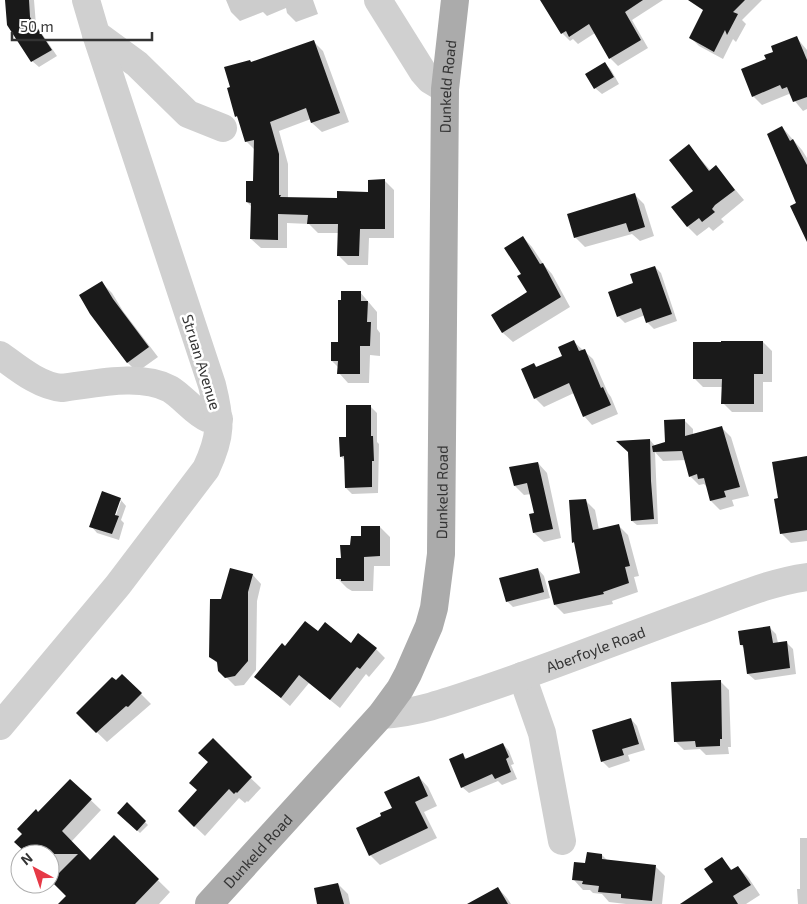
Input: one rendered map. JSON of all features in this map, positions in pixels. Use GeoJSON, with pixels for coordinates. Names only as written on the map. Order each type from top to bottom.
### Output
{"type":"FeatureCollection","features":[{"type":"Feature","properties":{"kind":"main road","name":"Dunkeld Road"},"geometry":{"type":"LineString","coordinates":[[209,904],[381,715],[408,674],[429,626],[434,608],[441,554],[445,89],[455,0]]}},
{"type":"Feature","properties":{"kind":"street","name":"Struan Avenue"},"geometry":{"type":"LineString","coordinates":[[0,726],[118,585],[206,469],[214,452],[219,434],[219,419],[212,385],[86,0]]}},
{"type":"Feature","properties":{"kind":"street"},"geometry":{"type":"LineString","coordinates":[[378,0],[419,66],[430,80],[445,89]]}},
{"type":"Feature","properties":{"kind":"street"},"geometry":{"type":"LineString","coordinates":[[96,34],[137,64],[188,114],[223,128]]}},
{"type":"Feature","properties":{"kind":"street"},"geometry":{"type":"LineString","coordinates":[[0,354],[43,383],[53,387],[62,388],[125,380],[154,384],[170,389],[202,415],[208,418],[219,419]]}},
{"type":"Feature","properties":{"kind":"street","name":"Aberfoyle Road"},"geometry":{"type":"LineString","coordinates":[[381,715],[400,714],[433,706],[522,676],[746,594],[790,579],[807,577]]}},
{"type":"Feature","properties":{"kind":"street"},"geometry":{"type":"LineString","coordinates":[[522,676],[542,733],[562,841]]}},
{"type":"Feature","properties":{"kind":"building"},"geometry":{"type":"Polygon","coordinates":[[[5,0],[29,0],[30,17],[52,50],[31,62],[7,25],[5,0]]]}},
{"type":"Feature","properties":{"kind":"building"},"geometry":{"type":"Polygon","coordinates":[[[540,0],[643,0],[625,12],[641,40],[609,59],[589,24],[569,37],[566,31],[561,34],[540,0]]]}},
{"type":"Feature","properties":{"kind":"building"},"geometry":{"type":"Polygon","coordinates":[[[688,0],[745,0],[733,12],[738,14],[727,35],[725,30],[714,52],[689,38],[703,10],[688,0]]]}},
{"type":"Feature","properties":{"kind":"building"},"geometry":{"type":"Polygon","coordinates":[[[797,36],[807,60],[807,97],[793,102],[787,87],[782,89],[780,85],[752,97],[741,69],[766,59],[764,55],[773,52],[771,46],[797,36]]]}},
{"type":"Feature","properties":{"kind":"building"},"geometry":{"type":"Polygon","coordinates":[[[314,40],[340,113],[311,123],[306,108],[270,122],[279,154],[279,195],[281,195],[280,197],[337,198],[337,191],[368,192],[368,180],[385,179],[385,229],[360,229],[359,256],[337,256],[338,224],[307,224],[308,215],[278,214],[278,240],[250,239],[251,203],[246,202],[246,181],[253,181],[254,140],[245,142],[237,116],[235,117],[227,88],[230,87],[224,67],[250,60],[251,62],[314,40]]]}},
{"type":"Feature","properties":{"kind":"building"},"geometry":{"type":"Polygon","coordinates":[[[605,62],[614,77],[594,89],[585,74],[605,62]]]}},
{"type":"Feature","properties":{"kind":"building"},"geometry":{"type":"Polygon","coordinates":[[[782,126],[790,141],[793,139],[807,165],[807,242],[790,206],[796,203],[767,134],[782,126]]]}},
{"type":"Feature","properties":{"kind":"building"},"geometry":{"type":"Polygon","coordinates":[[[689,144],[709,171],[716,165],[735,190],[715,205],[712,209],[715,212],[702,222],[699,218],[687,227],[671,207],[693,191],[669,160],[689,144]]]}},
{"type":"Feature","properties":{"kind":"building"},"geometry":{"type":"Polygon","coordinates":[[[635,193],[645,227],[629,232],[626,223],[574,238],[567,214],[635,193]]]}},
{"type":"Feature","properties":{"kind":"building"},"geometry":{"type":"Polygon","coordinates":[[[523,236],[540,264],[543,263],[561,297],[502,333],[491,315],[527,292],[517,276],[521,274],[504,248],[523,236]]]}},
{"type":"Feature","properties":{"kind":"building"},"geometry":{"type":"Polygon","coordinates":[[[655,266],[672,314],[646,323],[641,308],[617,317],[608,292],[633,283],[630,274],[655,266]]]}},
{"type":"Feature","properties":{"kind":"building"},"geometry":{"type":"Polygon","coordinates":[[[102,281],[149,347],[127,363],[90,314],[79,295],[102,281]]]}},
{"type":"Feature","properties":{"kind":"building"},"geometry":{"type":"Polygon","coordinates":[[[341,291],[361,291],[361,301],[368,301],[367,322],[371,322],[370,346],[360,346],[360,374],[337,374],[338,361],[331,361],[331,342],[338,342],[338,300],[341,300],[341,291]]]}},
{"type":"Feature","properties":{"kind":"building"},"geometry":{"type":"Polygon","coordinates":[[[574,340],[579,351],[585,349],[601,388],[603,387],[611,405],[583,417],[569,383],[534,399],[521,369],[534,363],[536,367],[562,356],[558,347],[574,340]]]}},
{"type":"Feature","properties":{"kind":"building"},"geometry":{"type":"Polygon","coordinates":[[[763,341],[763,374],[754,374],[754,404],[721,404],[722,379],[693,379],[693,342],[763,341]]]}},
{"type":"Feature","properties":{"kind":"building"},"geometry":{"type":"Polygon","coordinates":[[[346,405],[371,405],[371,436],[373,436],[374,461],[372,461],[372,487],[345,488],[344,456],[340,457],[339,437],[346,437],[346,405]]]}},
{"type":"Feature","properties":{"kind":"building"},"geometry":{"type":"Polygon","coordinates":[[[685,419],[685,436],[722,426],[740,487],[724,491],[726,497],[710,501],[704,478],[698,479],[697,474],[689,477],[682,451],[653,452],[652,446],[665,442],[664,420],[685,419]]]}},
{"type":"Feature","properties":{"kind":"building"},"geometry":{"type":"Polygon","coordinates":[[[650,439],[654,519],[631,521],[628,452],[616,441],[650,439]]]}},
{"type":"Feature","properties":{"kind":"building"},"geometry":{"type":"Polygon","coordinates":[[[807,456],[807,530],[780,534],[774,499],[778,498],[772,462],[807,456]]]}},
{"type":"Feature","properties":{"kind":"building"},"geometry":{"type":"Polygon","coordinates":[[[538,462],[553,529],[533,533],[529,514],[534,513],[527,483],[514,486],[509,467],[538,462]]]}},
{"type":"Feature","properties":{"kind":"building"},"geometry":{"type":"Polygon","coordinates":[[[102,491],[121,498],[115,515],[119,516],[112,534],[89,527],[102,491]]]}},
{"type":"Feature","properties":{"kind":"building"},"geometry":{"type":"Polygon","coordinates":[[[586,499],[593,530],[619,524],[630,566],[625,567],[629,583],[603,592],[604,594],[554,605],[548,581],[580,573],[574,542],[572,543],[569,500],[586,499]]]}},
{"type":"Feature","properties":{"kind":"building"},"geometry":{"type":"Polygon","coordinates":[[[361,526],[380,526],[380,556],[364,557],[364,581],[341,581],[341,579],[336,579],[336,558],[341,558],[340,545],[350,545],[351,536],[361,536],[361,526]]]}},
{"type":"Feature","properties":{"kind":"building"},"geometry":{"type":"Polygon","coordinates":[[[230,568],[253,574],[248,592],[248,661],[235,676],[225,678],[218,671],[217,662],[209,657],[210,599],[221,599],[230,568]]]}},
{"type":"Feature","properties":{"kind":"building"},"geometry":{"type":"Polygon","coordinates":[[[538,568],[544,592],[506,602],[499,578],[538,568]]]}},
{"type":"Feature","properties":{"kind":"building"},"geometry":{"type":"Polygon","coordinates":[[[305,621],[318,631],[325,622],[351,643],[358,633],[377,648],[360,669],[357,667],[330,700],[299,675],[281,698],[254,677],[282,643],[285,646],[305,621]]]}},
{"type":"Feature","properties":{"kind":"building"},"geometry":{"type":"Polygon","coordinates":[[[770,626],[773,643],[787,641],[790,668],[747,674],[743,645],[740,645],[738,631],[770,626]]]}},
{"type":"Feature","properties":{"kind":"building"},"geometry":{"type":"Polygon","coordinates":[[[122,674],[142,693],[96,733],[76,713],[112,677],[116,680],[122,674]]]}},
{"type":"Feature","properties":{"kind":"building"},"geometry":{"type":"Polygon","coordinates":[[[721,680],[722,739],[720,739],[720,746],[696,747],[695,741],[674,742],[671,682],[721,680]]]}},
{"type":"Feature","properties":{"kind":"building"},"geometry":{"type":"Polygon","coordinates":[[[631,718],[639,744],[622,749],[624,755],[601,762],[592,730],[631,718]]]}},
{"type":"Feature","properties":{"kind":"building"},"geometry":{"type":"Polygon","coordinates":[[[213,738],[252,777],[237,793],[234,794],[229,789],[194,827],[178,811],[197,790],[189,783],[208,762],[198,753],[213,738]]]}},
{"type":"Feature","properties":{"kind":"building"},"geometry":{"type":"Polygon","coordinates":[[[503,743],[509,757],[506,759],[511,772],[495,779],[492,774],[461,788],[449,759],[463,753],[465,759],[503,743]]]}},
{"type":"Feature","properties":{"kind":"building"},"geometry":{"type":"Polygon","coordinates":[[[419,776],[428,796],[415,802],[428,828],[369,856],[356,828],[381,816],[380,813],[392,808],[384,792],[419,776]]]}},
{"type":"Feature","properties":{"kind":"building"},"geometry":{"type":"Polygon","coordinates":[[[70,779],[92,799],[62,831],[90,860],[114,835],[159,879],[135,904],[58,904],[66,896],[60,890],[60,872],[78,854],[60,854],[60,844],[16,844],[14,842],[22,834],[17,829],[36,809],[38,812],[70,779]]]}},
{"type":"Feature","properties":{"kind":"building"},"geometry":{"type":"Polygon","coordinates":[[[127,802],[146,821],[137,831],[117,813],[127,802]]]}},
{"type":"Feature","properties":{"kind":"building"},"geometry":{"type":"Polygon","coordinates":[[[587,852],[602,854],[602,859],[656,865],[652,901],[621,898],[621,894],[598,892],[599,886],[582,884],[583,881],[572,880],[574,862],[585,863],[587,852]]]}},
{"type":"Feature","properties":{"kind":"building"},"geometry":{"type":"Polygon","coordinates":[[[722,857],[731,870],[738,866],[751,885],[733,896],[738,904],[680,904],[713,882],[704,869],[722,857]]]}},
{"type":"Feature","properties":{"kind":"building"},"geometry":{"type":"Polygon","coordinates":[[[338,883],[344,904],[317,904],[314,888],[338,883]]]}},
{"type":"Feature","properties":{"kind":"building"},"geometry":{"type":"Polygon","coordinates":[[[498,887],[508,904],[467,904],[498,887]]]}}]}
